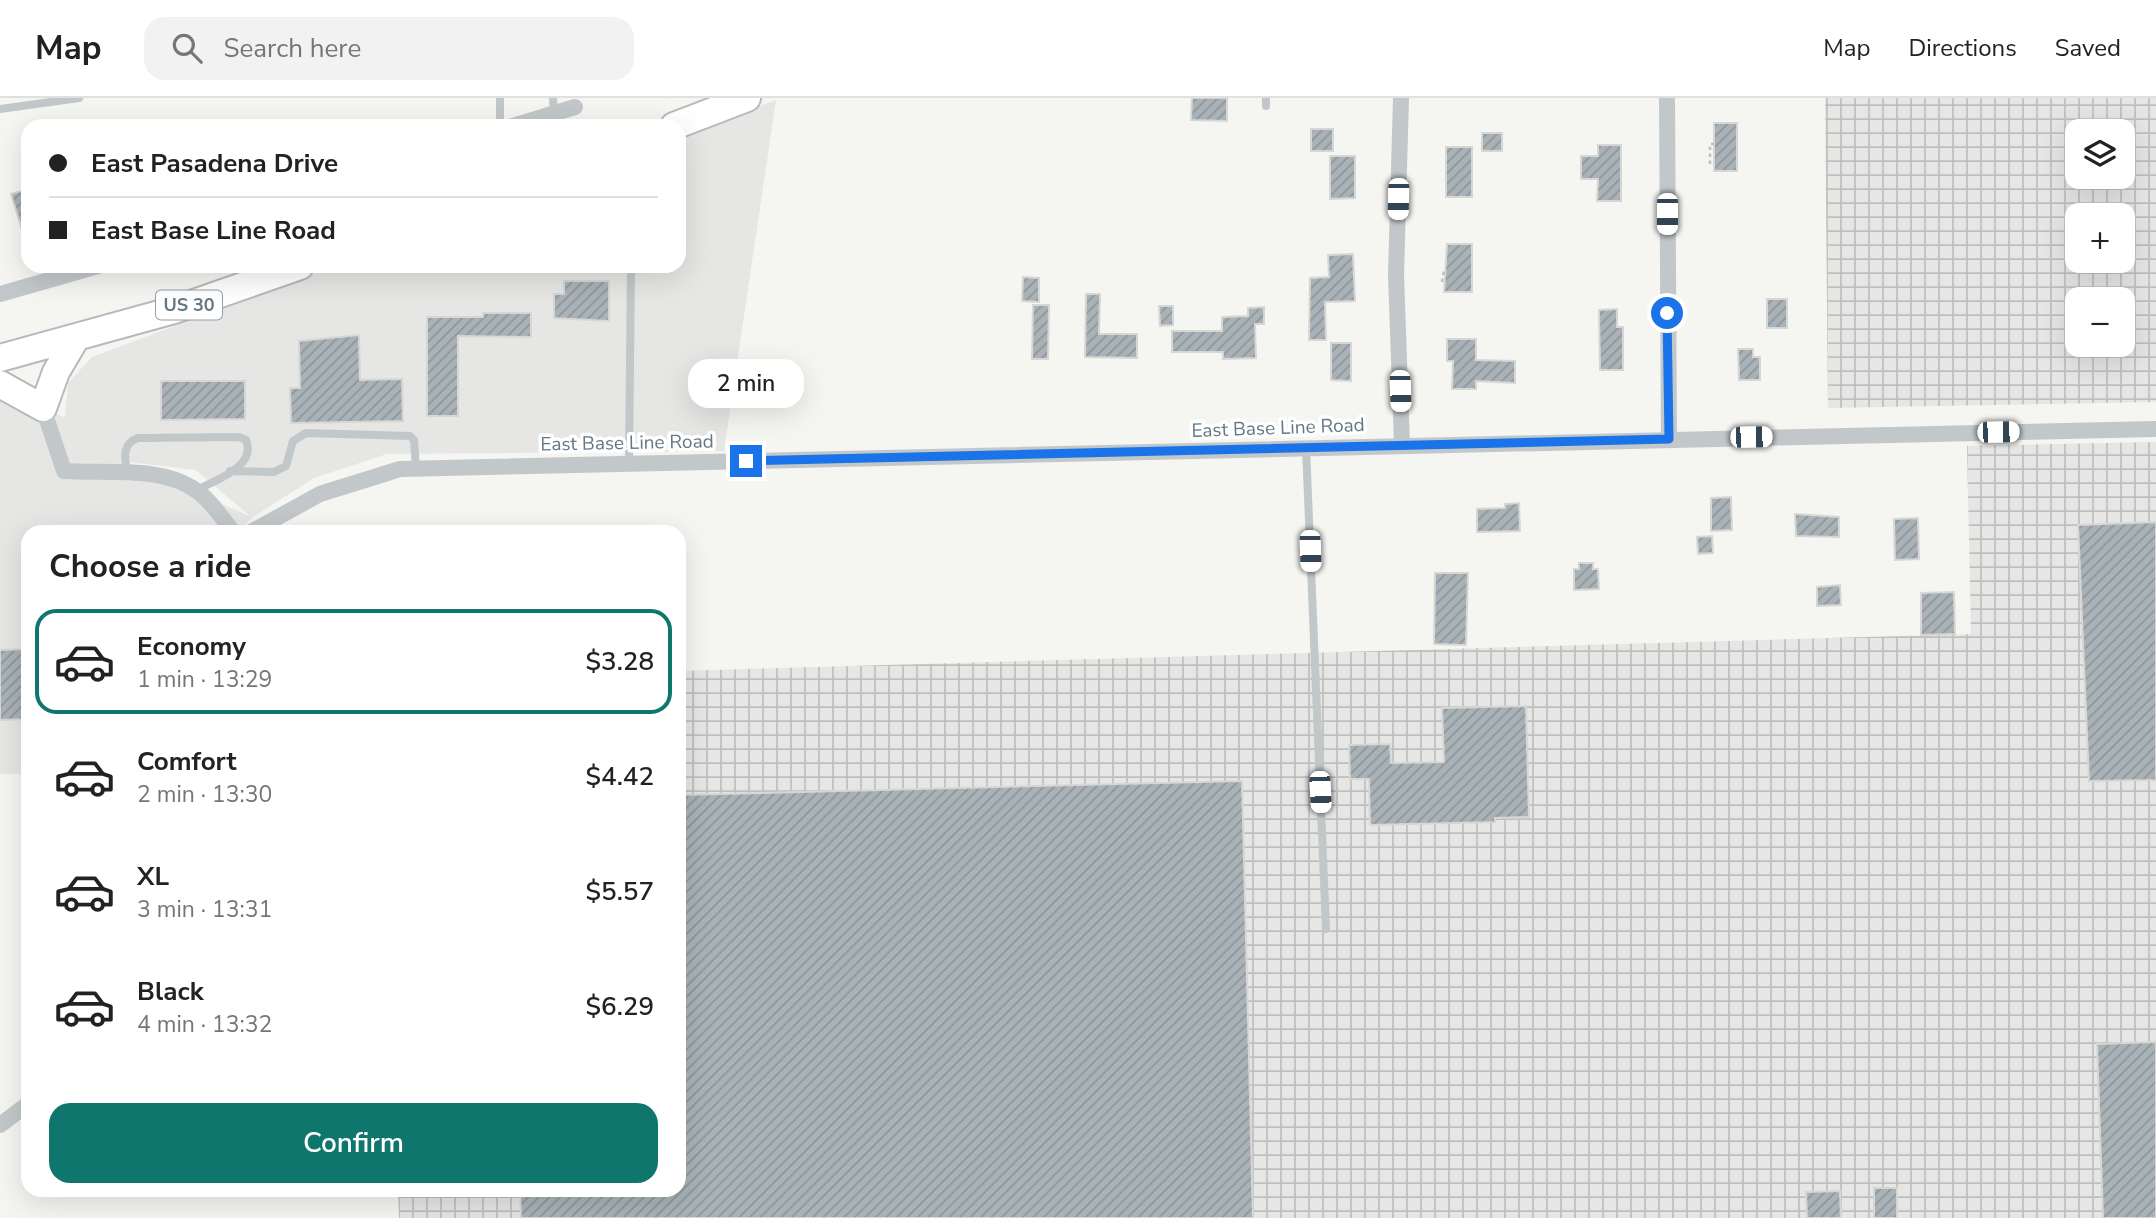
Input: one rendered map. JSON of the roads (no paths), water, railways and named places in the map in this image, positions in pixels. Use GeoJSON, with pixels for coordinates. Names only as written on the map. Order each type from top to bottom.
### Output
{"type":"FeatureCollection","features":[{"type":"Feature","properties":{"kind":"main road"},"geometry":{"type":"LineString","coordinates":[[686,121],[747,98]]}},
{"type":"Feature","properties":{"kind":"main road","name":"US 30"},"geometry":{"type":"LineString","coordinates":[[0,358],[174,310],[280,273]]}},
{"type":"Feature","properties":{"kind":"main road"},"geometry":{"type":"LineString","coordinates":[[0,384],[43,408],[56,372],[76,338]]}},
{"type":"Feature","properties":{"kind":"street"},"geometry":{"type":"LineString","coordinates":[[1401,98],[1396,275],[1402,445]]}},
{"type":"Feature","properties":{"kind":"street"},"geometry":{"type":"LineString","coordinates":[[1667,98],[1669,439]]}},
{"type":"Feature","properties":{"kind":"street"},"geometry":{"type":"LineString","coordinates":[[527,119],[553,106],[575,107]]}},
{"type":"Feature","properties":{"kind":"street"},"geometry":{"type":"LineString","coordinates":[[0,294],[74,273]]}},
{"type":"Feature","properties":{"kind":"street"},"geometry":{"type":"LineString","coordinates":[[43,408],[64,471],[127,473],[171,480],[197,491],[227,525]]}},
{"type":"Feature","properties":{"kind":"street","name":"East Base Line Road"},"geometry":{"type":"LineString","coordinates":[[264,525],[320,494],[408,469],[2156,429]]}},
{"type":"Feature","properties":{"kind":"street"},"geometry":{"type":"LineString","coordinates":[[0,1125],[21,1109]]}},
{"type":"Feature","properties":{"kind":"lane"},"geometry":{"type":"LineString","coordinates":[[0,109],[79,98]]}},
{"type":"Feature","properties":{"kind":"lane"},"geometry":{"type":"LineString","coordinates":[[500,98],[500,119]]}},
{"type":"Feature","properties":{"kind":"lane"},"geometry":{"type":"LineString","coordinates":[[629,463],[633,312],[631,273]]}},
{"type":"Feature","properties":{"kind":"lane"},"geometry":{"type":"LineString","coordinates":[[230,471],[274,472],[286,466],[297,436],[306,433],[410,436],[414,440],[408,469]]}},
{"type":"Feature","properties":{"kind":"lane"},"geometry":{"type":"LineString","coordinates":[[127,473],[125,449],[129,442],[138,438],[242,438],[248,444],[248,455],[244,462],[197,491]]}},
{"type":"Feature","properties":{"kind":"lane"},"geometry":{"type":"LineString","coordinates":[[1306,448],[1326,929]]}}]}
